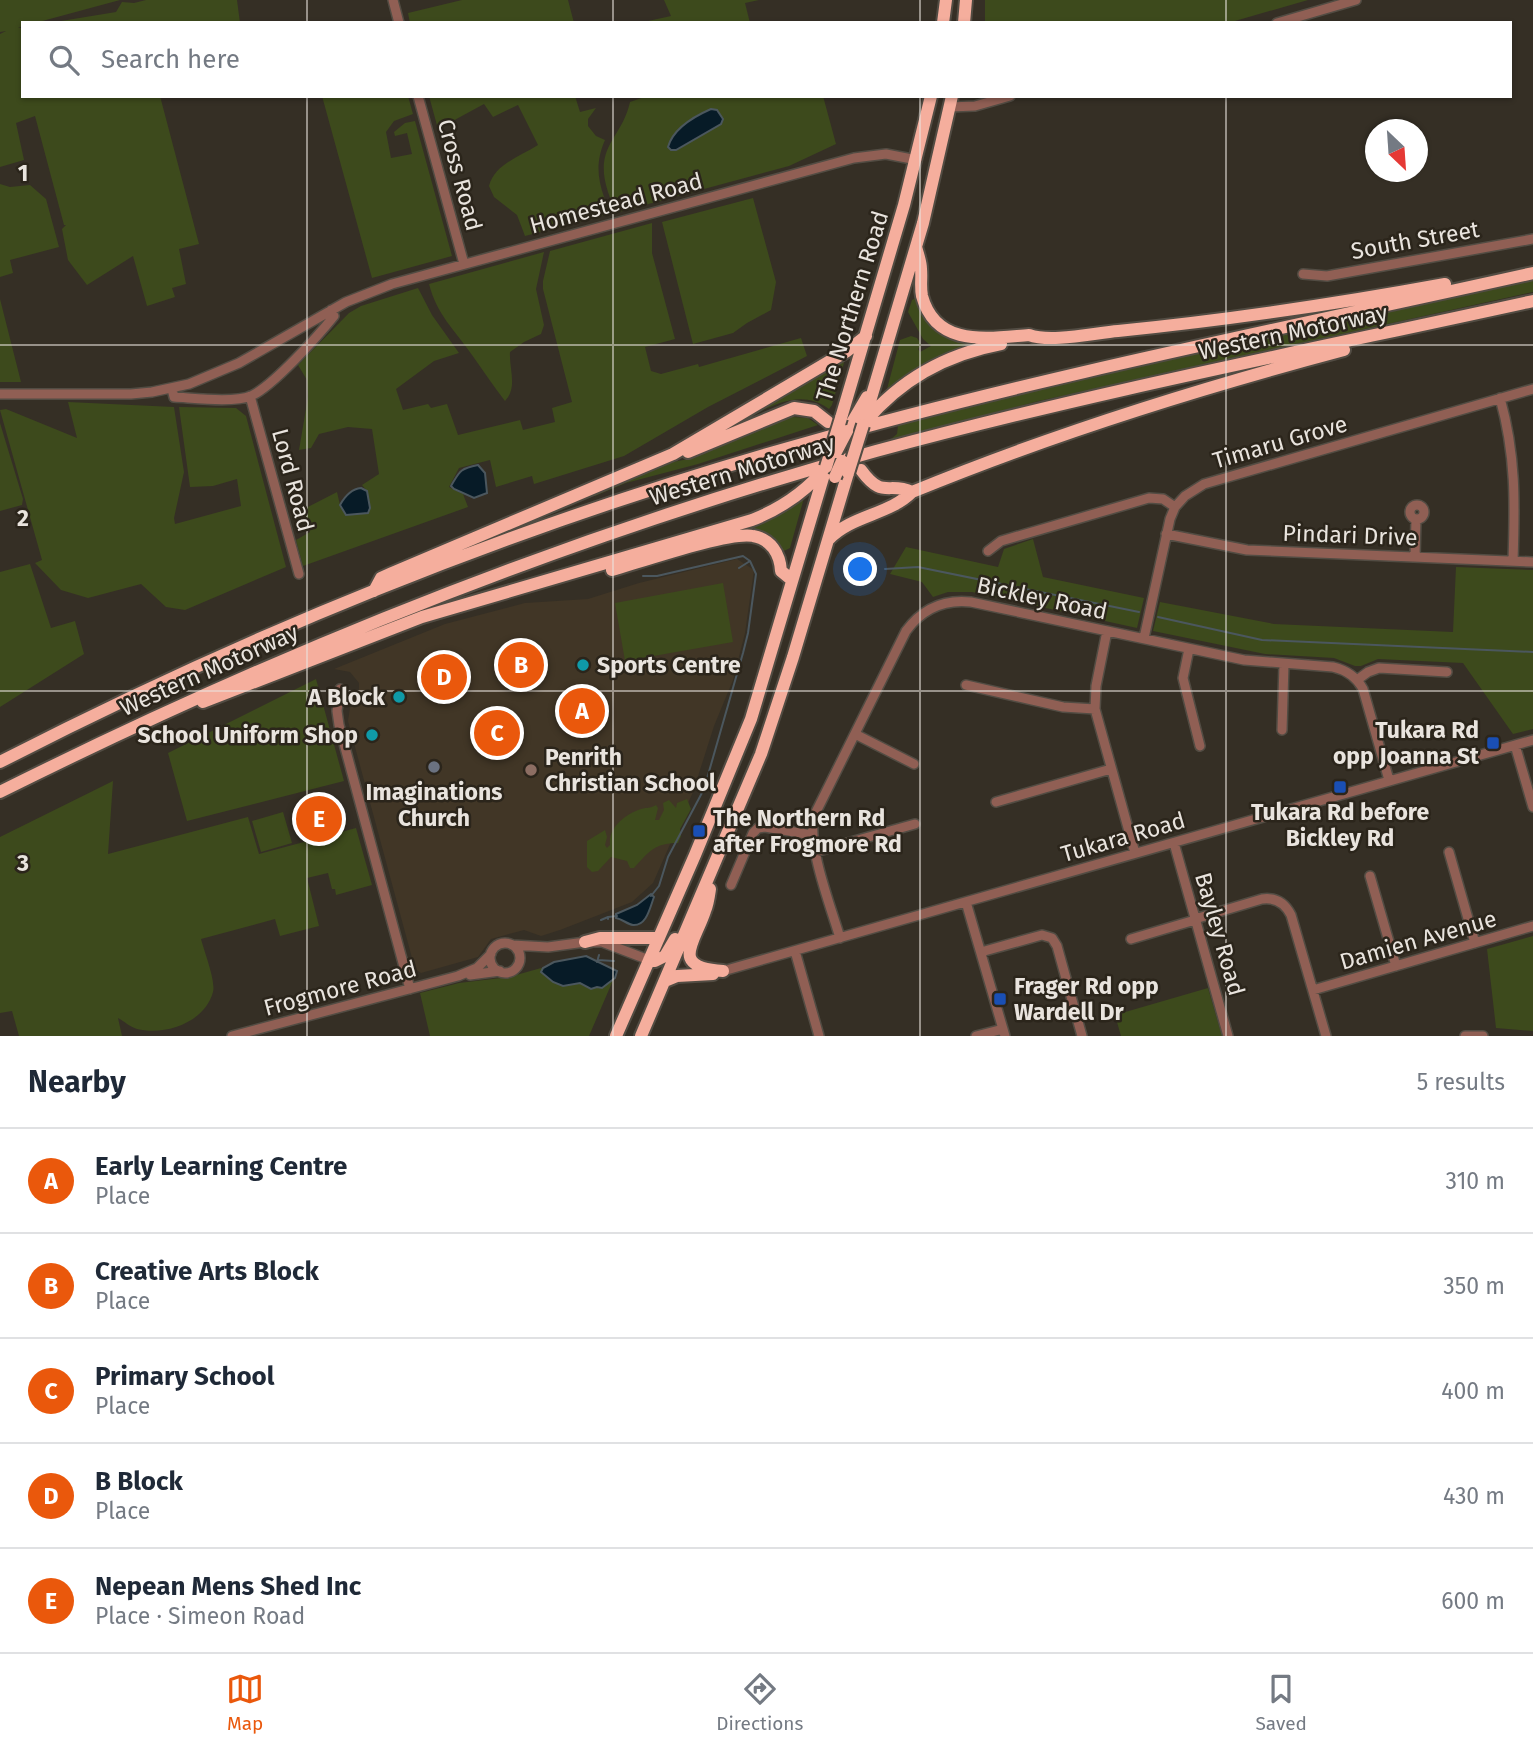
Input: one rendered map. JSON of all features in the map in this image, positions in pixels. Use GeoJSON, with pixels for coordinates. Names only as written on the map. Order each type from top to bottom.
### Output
{"type":"FeatureCollection","features":[{"type":"Feature","properties":{"kind":"highway"},"geometry":{"type":"LineString","coordinates":[[943,21],[946,0]]}},
{"type":"Feature","properties":{"kind":"highway"},"geometry":{"type":"LineString","coordinates":[[964,21],[966,0]]}},
{"type":"Feature","properties":{"kind":"highway","name":"The Northern Road"},"geometry":{"type":"LineString","coordinates":[[836,473],[854,416],[850,386],[916,160],[931,98]]}},
{"type":"Feature","properties":{"kind":"highway","name":"The Northern Road"},"geometry":{"type":"LineString","coordinates":[[641,1036],[774,718],[839,503],[836,473],[854,416],[874,385],[916,247],[951,102]]}},
{"type":"Feature","properties":{"kind":"highway"},"geometry":{"type":"LineString","coordinates":[[916,247],[926,306],[941,326],[965,337],[978,339],[1028,335],[1036,337],[1224,320],[1468,280],[1486,283]]}},
{"type":"Feature","properties":{"kind":"highway","name":"Western Motorway"},"geometry":{"type":"LineString","coordinates":[[0,762],[204,664],[374,591],[580,514],[806,443],[1024,385],[1533,273]]}},
{"type":"Feature","properties":{"kind":"highway","name":"Western Motorway"},"geometry":{"type":"LineString","coordinates":[[0,792],[152,717],[284,658],[439,595],[626,527],[876,452],[1014,416],[1533,301]]}},
{"type":"Feature","properties":{"kind":"highway"},"geometry":{"type":"LineString","coordinates":[[829,539],[847,525],[903,501],[912,492],[1029,446],[1197,390],[1381,341],[1395,331]]}},
{"type":"Feature","properties":{"kind":"highway"},"geometry":{"type":"LineString","coordinates":[[374,591],[381,579],[416,562],[674,454],[847,351],[866,336]]}},
{"type":"Feature","properties":{"kind":"highway"},"geometry":{"type":"LineString","coordinates":[[845,446],[847,430],[854,416],[908,381],[951,357],[1029,341],[1036,337]]}},
{"type":"Feature","properties":{"kind":"highway"},"geometry":{"type":"LineString","coordinates":[[674,454],[692,452],[794,408],[854,416]]}},
{"type":"Feature","properties":{"kind":"highway"},"geometry":{"type":"LineString","coordinates":[[372,638],[382,632],[455,607],[752,520],[786,504],[836,473],[868,480],[877,486],[894,490],[904,488],[912,492]]}},
{"type":"Feature","properties":{"kind":"highway"},"geometry":{"type":"LineString","coordinates":[[616,1036],[751,719],[818,496],[836,473]]}},
{"type":"Feature","properties":{"kind":"highway"},"geometry":{"type":"LineString","coordinates":[[152,717],[167,718],[372,638],[740,536],[756,536],[771,545],[779,556],[781,571],[792,580]]}},
{"type":"Feature","properties":{"kind":"highway"},"geometry":{"type":"LineString","coordinates":[[649,960],[658,961],[668,952],[694,896],[716,861]]}},
{"type":"Feature","properties":{"kind":"highway"},"geometry":{"type":"LineString","coordinates":[[716,861],[706,909],[689,947],[689,954],[693,963],[700,968],[723,971]]}},
{"type":"Feature","properties":{"kind":"highway"},"geometry":{"type":"LineString","coordinates":[[584,942],[600,938],[659,938]]}},
{"type":"Feature","properties":{"kind":"highway"},"geometry":{"type":"LineString","coordinates":[[649,960],[656,967],[659,978],[654,1006]]}},
{"type":"Feature","properties":{"kind":"highway"},"geometry":{"type":"LineString","coordinates":[[665,981],[677,976],[707,975],[723,971]]}},
{"type":"Feature","properties":{"kind":"street"},"geometry":{"type":"LineString","coordinates":[[393,0],[398,21]]}},
{"type":"Feature","properties":{"kind":"street"},"geometry":{"type":"LineString","coordinates":[[1284,21],[1356,0]]}},
{"type":"Feature","properties":{"kind":"street","name":"Cross Road"},"geometry":{"type":"LineString","coordinates":[[419,98],[464,264]]}},
{"type":"Feature","properties":{"kind":"street"},"geometry":{"type":"LineString","coordinates":[[951,102],[975,106],[1003,98]]}},
{"type":"Feature","properties":{"kind":"street","name":"Homestead Road"},"geometry":{"type":"LineString","coordinates":[[0,394],[131,394],[172,389],[239,363],[331,310],[376,290],[854,158],[886,154],[916,160]]}},
{"type":"Feature","properties":{"kind":"street","name":"South Street"},"geometry":{"type":"LineString","coordinates":[[1303,274],[1327,276],[1533,239]]}},
{"type":"Feature","properties":{"kind":"street"},"geometry":{"type":"LineString","coordinates":[[250,396],[272,380],[309,344],[334,316],[331,310]]}},
{"type":"Feature","properties":{"kind":"street","name":"Homestead Road"},"geometry":{"type":"LineString","coordinates":[[172,389],[174,397],[250,396]]}},
{"type":"Feature","properties":{"kind":"street","name":"Timaru Grove"},"geometry":{"type":"LineString","coordinates":[[1175,507],[1189,492],[1204,484],[1533,389]]}},
{"type":"Feature","properties":{"kind":"street","name":"Lord Road"},"geometry":{"type":"LineString","coordinates":[[250,396],[299,574]]}},
{"type":"Feature","properties":{"kind":"street"},"geometry":{"type":"LineString","coordinates":[[1500,398],[1514,471],[1513,561]]}},
{"type":"Feature","properties":{"kind":"street"},"geometry":{"type":"LineString","coordinates":[[988,551],[1001,541],[1149,498],[1163,499],[1175,507],[1166,534],[1144,638]]}},
{"type":"Feature","properties":{"kind":"street"},"geometry":{"type":"LineString","coordinates":[[1415,557],[1416,519]]}},
{"type":"Feature","properties":{"kind":"street","name":"Pindari Drive"},"geometry":{"type":"LineString","coordinates":[[1166,534],[1247,551],[1533,562]]}},
{"type":"Feature","properties":{"kind":"street","name":"Bickley Road"},"geometry":{"type":"LineString","coordinates":[[840,938],[812,835],[816,810],[906,631],[918,618],[936,606],[956,601],[971,601],[1244,660],[1338,668],[1357,680]]}},
{"type":"Feature","properties":{"kind":"street"},"geometry":{"type":"LineString","coordinates":[[1107,631],[1096,686],[1095,709],[1135,853]]}},
{"type":"Feature","properties":{"kind":"street"},"geometry":{"type":"LineString","coordinates":[[1189,649],[1182,678],[1200,746]]}},
{"type":"Feature","properties":{"kind":"street"},"geometry":{"type":"LineString","coordinates":[[1282,730],[1284,664]]}},
{"type":"Feature","properties":{"kind":"street"},"geometry":{"type":"LineString","coordinates":[[1390,780],[1364,694],[1357,680],[1379,668],[1447,672]]}},
{"type":"Feature","properties":{"kind":"street"},"geometry":{"type":"LineString","coordinates":[[966,685],[1063,707],[1095,709]]}},
{"type":"Feature","properties":{"kind":"street"},"geometry":{"type":"LineString","coordinates":[[340,690],[337,711],[339,724],[410,989]]}},
{"type":"Feature","properties":{"kind":"street"},"geometry":{"type":"LineString","coordinates":[[855,734],[914,764]]}},
{"type":"Feature","properties":{"kind":"street","name":"Tukara Road"},"geometry":{"type":"LineString","coordinates":[[723,971],[1533,740]]}},
{"type":"Feature","properties":{"kind":"street"},"geometry":{"type":"LineString","coordinates":[[1515,745],[1533,807]]}},
{"type":"Feature","properties":{"kind":"street"},"geometry":{"type":"LineString","coordinates":[[996,802],[1111,769]]}},
{"type":"Feature","properties":{"kind":"street"},"geometry":{"type":"LineString","coordinates":[[816,852],[915,824]]}},
{"type":"Feature","properties":{"kind":"street"},"geometry":{"type":"LineString","coordinates":[[731,885],[758,828],[812,835]]}},
{"type":"Feature","properties":{"kind":"street","name":"Bayley Road"},"geometry":{"type":"LineString","coordinates":[[1174,842],[1228,1036]]}},
{"type":"Feature","properties":{"kind":"street"},"geometry":{"type":"LineString","coordinates":[[1449,852],[1475,943]]}},
{"type":"Feature","properties":{"kind":"street"},"geometry":{"type":"LineString","coordinates":[[1370,876],[1396,966]]}},
{"type":"Feature","properties":{"kind":"street"},"geometry":{"type":"LineString","coordinates":[[1132,939],[1262,899],[1286,901],[1326,1036]]}},
{"type":"Feature","properties":{"kind":"street"},"geometry":{"type":"LineString","coordinates":[[967,902],[1004,1032],[976,1036]]}},
{"type":"Feature","properties":{"kind":"street","name":"Damien Avenue"},"geometry":{"type":"LineString","coordinates":[[1313,990],[1533,926]]}},
{"type":"Feature","properties":{"kind":"street"},"geometry":{"type":"LineString","coordinates":[[981,952],[1042,935],[1052,938],[1057,946],[1082,1036]]}},
{"type":"Feature","properties":{"kind":"street"},"geometry":{"type":"LineString","coordinates":[[548,947],[499,944],[491,954],[492,964],[499,971],[510,971],[528,953],[584,942],[608,944],[649,960]]}},
{"type":"Feature","properties":{"kind":"street"},"geometry":{"type":"LineString","coordinates":[[512,945],[519,953],[518,964]]}},
{"type":"Feature","properties":{"kind":"street"},"geometry":{"type":"LineString","coordinates":[[795,951],[820,1036]]}},
{"type":"Feature","properties":{"kind":"street","name":"Frogmore Road"},"geometry":{"type":"LineString","coordinates":[[232,1036],[458,976],[477,968],[491,954]]}},
{"type":"Feature","properties":{"kind":"street","name":"Frogmore Road"},"geometry":{"type":"LineString","coordinates":[[458,976],[499,971]]}},
{"type":"Feature","properties":{"kind":"street"},"geometry":{"type":"LineString","coordinates":[[1465,1036],[1480,1036]]}},
{"type":"Feature","properties":{"kind":"shaded area","name":"Penrith Christian School"},"geometry":{"type":"Polygon","coordinates":[[[737,559],[754,570],[745,633],[733,680],[714,726],[693,792],[653,883],[632,902],[560,930],[541,936],[524,930],[491,939],[478,957],[421,973],[415,969],[348,721],[350,708],[359,693],[359,683],[350,672],[334,669],[445,624],[525,603],[588,599],[639,583],[737,559]]]}},
{"type":"Feature","properties":{"kind":"green space"},"geometry":{"type":"Polygon","coordinates":[[[0,0],[120,0],[42,21],[21,21],[21,27],[18,28],[21,28],[21,98],[161,98],[199,244],[179,249],[186,284],[172,288],[175,297],[147,306],[133,256],[87,285],[68,260],[62,229],[66,225],[35,116],[16,123],[24,160],[0,167],[0,34],[6,31],[0,32],[0,0]]]}},
{"type":"Feature","properties":{"kind":"green space"},"geometry":{"type":"Polygon","coordinates":[[[146,0],[237,0],[240,21],[61,21],[116,12],[122,2],[146,0]]]}},
{"type":"Feature","properties":{"kind":"green space"},"geometry":{"type":"Polygon","coordinates":[[[462,0],[568,0],[573,21],[410,21],[408,13],[462,0]]]}},
{"type":"Feature","properties":{"kind":"green space"},"geometry":{"type":"Polygon","coordinates":[[[664,0],[759,0],[745,3],[750,21],[648,21],[671,16],[664,0]]]}},
{"type":"Feature","properties":{"kind":"green space"},"geometry":{"type":"Polygon","coordinates":[[[985,0],[1308,0],[1235,21],[985,21],[985,0]]]}},
{"type":"Feature","properties":{"kind":"green space"},"geometry":{"type":"Polygon","coordinates":[[[323,98],[409,98],[413,114],[394,121],[386,132],[391,158],[412,154],[407,133],[395,136],[394,132],[405,123],[415,121],[452,256],[372,278],[323,98]]]}},
{"type":"Feature","properties":{"kind":"green space"},"geometry":{"type":"Polygon","coordinates":[[[430,98],[576,98],[580,112],[596,108],[588,119],[588,126],[596,136],[605,140],[600,155],[599,175],[608,214],[525,236],[517,215],[494,197],[489,186],[502,167],[538,145],[518,105],[493,117],[484,104],[438,129],[430,98]]]}},
{"type":"Feature","properties":{"kind":"green space"},"geometry":{"type":"Polygon","coordinates":[[[641,98],[824,98],[836,144],[789,166],[619,212],[608,192],[604,164],[606,153],[630,102],[641,98]]]}},
{"type":"Feature","properties":{"kind":"green space"},"geometry":{"type":"Polygon","coordinates":[[[0,184],[10,187],[30,185],[46,199],[59,247],[10,260],[13,273],[0,277],[0,184]]]}},
{"type":"Feature","properties":{"kind":"green space"},"geometry":{"type":"Polygon","coordinates":[[[753,198],[776,282],[771,310],[733,333],[693,344],[662,222],[753,198]]]}},
{"type":"Feature","properties":{"kind":"green space"},"geometry":{"type":"Polygon","coordinates":[[[652,223],[652,253],[675,339],[645,347],[651,371],[661,374],[698,364],[699,367],[801,338],[807,356],[708,407],[624,456],[534,484],[532,476],[496,487],[490,460],[459,468],[449,487],[463,494],[468,507],[303,566],[296,540],[310,532],[304,509],[337,492],[346,515],[367,513],[367,491],[362,485],[379,474],[372,429],[348,427],[319,434],[311,448],[299,450],[308,397],[307,380],[298,365],[349,313],[361,306],[418,288],[432,315],[459,353],[434,361],[396,389],[403,410],[428,404],[431,408],[447,404],[458,435],[520,420],[523,430],[555,422],[552,408],[572,402],[543,289],[550,251],[652,223]]]}},
{"type":"Feature","properties":{"kind":"green space"},"geometry":{"type":"Polygon","coordinates":[[[544,252],[536,289],[544,325],[541,334],[510,352],[512,384],[505,401],[441,313],[429,284],[544,252]]]}},
{"type":"Feature","properties":{"kind":"green space"},"geometry":{"type":"Polygon","coordinates":[[[1533,278],[1533,292],[1039,401],[891,439],[897,434],[898,426],[912,420],[1034,388],[1533,278]]]}},
{"type":"Feature","properties":{"kind":"green space"},"geometry":{"type":"Polygon","coordinates":[[[916,298],[923,313],[952,338],[971,343],[930,360],[887,389],[900,340],[911,336],[917,338],[921,344],[918,349],[920,352],[931,346],[923,339],[908,312],[912,300],[916,298]]]}},
{"type":"Feature","properties":{"kind":"green space"},"geometry":{"type":"Polygon","coordinates":[[[0,299],[21,382],[0,382],[0,299]]]}},
{"type":"Feature","properties":{"kind":"green space"},"geometry":{"type":"Polygon","coordinates":[[[845,359],[829,409],[818,403],[797,399],[777,404],[745,418],[845,359]]]}},
{"type":"Feature","properties":{"kind":"green space"},"geometry":{"type":"Polygon","coordinates":[[[68,402],[174,407],[184,472],[175,524],[241,506],[237,479],[213,486],[190,487],[179,407],[236,408],[246,416],[286,567],[185,610],[166,607],[141,584],[88,598],[61,590],[35,563],[42,560],[0,410],[6,409],[77,438],[68,402]]]}},
{"type":"Feature","properties":{"kind":"green space"},"geometry":{"type":"Polygon","coordinates":[[[808,418],[818,425],[698,464],[626,483],[595,496],[593,494],[663,464],[693,458],[779,420],[808,418]]]}},
{"type":"Feature","properties":{"kind":"green space"},"geometry":{"type":"Polygon","coordinates":[[[0,423],[23,499],[22,505],[0,511],[0,423]]]}},
{"type":"Feature","properties":{"kind":"green space"},"geometry":{"type":"Polygon","coordinates":[[[804,498],[790,548],[784,551],[773,537],[752,527],[751,525],[777,516],[804,498]]]}},
{"type":"Feature","properties":{"kind":"green space"},"geometry":{"type":"Polygon","coordinates":[[[1033,539],[1043,577],[1144,598],[1137,628],[972,592],[948,592],[933,597],[922,582],[890,574],[906,547],[998,567],[1004,549],[1033,539]]]}},
{"type":"Feature","properties":{"kind":"green space"},"geometry":{"type":"Polygon","coordinates":[[[30,564],[51,628],[75,621],[84,654],[0,707],[0,572],[30,564]]]}},
{"type":"Feature","properties":{"kind":"green space"},"geometry":{"type":"Polygon","coordinates":[[[1456,567],[1533,570],[1533,729],[1513,734],[1463,663],[1378,659],[1355,666],[1334,658],[1265,654],[1153,631],[1160,602],[1274,624],[1453,632],[1456,567]]]}},
{"type":"Feature","properties":{"kind":"green space"},"geometry":{"type":"Polygon","coordinates":[[[723,583],[733,642],[625,661],[615,603],[723,583]]]}},
{"type":"Feature","properties":{"kind":"green space"},"geometry":{"type":"Polygon","coordinates":[[[316,679],[344,781],[187,821],[168,753],[316,679]]]}},
{"type":"Feature","properties":{"kind":"green space"},"geometry":{"type":"Polygon","coordinates":[[[113,781],[108,854],[248,817],[259,854],[356,828],[372,885],[336,895],[328,873],[307,878],[319,926],[280,936],[275,919],[201,939],[213,992],[202,1011],[183,1024],[148,1031],[134,1028],[118,1018],[122,1036],[19,1036],[12,1011],[0,1013],[0,837],[113,781]]]}},
{"type":"Feature","properties":{"kind":"green space"},"geometry":{"type":"Polygon","coordinates":[[[687,799],[691,809],[680,829],[678,843],[657,847],[634,868],[630,868],[627,861],[611,857],[598,871],[592,872],[587,867],[587,841],[605,830],[607,848],[615,827],[629,814],[656,805],[658,808],[655,820],[659,820],[664,810],[663,803],[669,800],[676,808],[677,803],[687,799]]]}},
{"type":"Feature","properties":{"kind":"green space"},"geometry":{"type":"Polygon","coordinates":[[[283,812],[292,843],[261,852],[252,821],[283,812]]]}},
{"type":"Feature","properties":{"kind":"green space"},"geometry":{"type":"Polygon","coordinates":[[[1533,936],[1533,1031],[1496,1028],[1487,949],[1533,936]]]}},
{"type":"Feature","properties":{"kind":"green space"},"geometry":{"type":"Polygon","coordinates":[[[584,956],[617,971],[589,1036],[430,1036],[420,993],[459,983],[509,977],[584,956]]]}},
{"type":"Feature","properties":{"kind":"green space"},"geometry":{"type":"Polygon","coordinates":[[[1208,988],[1222,1036],[1121,1036],[1115,1015],[1208,988]]]}},
{"type":"Feature","properties":{"kind":"water"},"geometry":{"type":"Polygon","coordinates":[[[711,109],[717,110],[723,119],[721,124],[676,150],[668,147],[680,129],[711,109]]]}},
{"type":"Feature","properties":{"kind":"water"},"geometry":{"type":"Polygon","coordinates":[[[478,465],[485,473],[487,493],[474,498],[451,486],[461,471],[478,465]]]}},
{"type":"Feature","properties":{"kind":"water"},"geometry":{"type":"Polygon","coordinates":[[[361,488],[367,491],[370,508],[368,513],[346,515],[340,505],[349,494],[361,488]]]}},
{"type":"Feature","properties":{"kind":"water"},"geometry":{"type":"Polygon","coordinates":[[[651,894],[654,897],[642,922],[633,925],[616,918],[616,914],[637,905],[651,894]]]}},
{"type":"Feature","properties":{"kind":"water"},"geometry":{"type":"Polygon","coordinates":[[[586,956],[617,971],[615,978],[602,988],[591,989],[580,983],[563,986],[541,972],[554,962],[586,956]]]}},
{"type":"Feature","properties":{"kind":"waterway"},"geometry":{"type":"LineString","coordinates":[[643,576],[657,576],[743,556],[750,561],[756,574],[748,633],[704,789],[668,857],[659,886],[651,896]]}},
{"type":"Feature","properties":{"kind":"waterway"},"geometry":{"type":"LineString","coordinates":[[739,568],[750,561]]}},
{"type":"Feature","properties":{"kind":"waterway"},"geometry":{"type":"LineString","coordinates":[[885,569],[918,567],[1139,612]]}},
{"type":"Feature","properties":{"kind":"waterway"},"geometry":{"type":"LineString","coordinates":[[1158,617],[1262,640],[1533,652]]}},
{"type":"Feature","properties":{"kind":"waterway"},"geometry":{"type":"LineString","coordinates":[[608,919],[617,916]]}},
{"type":"Feature","properties":{"kind":"waterway"},"geometry":{"type":"LineString","coordinates":[[601,920],[608,917]]}},
{"type":"Feature","properties":{"kind":"waterway"},"geometry":{"type":"LineString","coordinates":[[597,962],[599,955]]}},
{"type":"Feature","properties":{"kind":"waterway"},"geometry":{"type":"LineString","coordinates":[[598,960],[614,961]]}},
{"type":"Feature","properties":{"kind":"place","name":"Creative Arts Block"},"geometry":{"type":"Point","coordinates":[521,665]}},
{"type":"Feature","properties":{"kind":"place","name":"Sports Centre"},"geometry":{"type":"Point","coordinates":[583,665]}},
{"type":"Feature","properties":{"kind":"place","name":"B Block"},"geometry":{"type":"Point","coordinates":[444,677]}},
{"type":"Feature","properties":{"kind":"place","name":"A Block"},"geometry":{"type":"Point","coordinates":[399,697]}},
{"type":"Feature","properties":{"kind":"place","name":"Early Learning Centre"},"geometry":{"type":"Point","coordinates":[582,711]}},
{"type":"Feature","properties":{"kind":"place","name":"Primary School"},"geometry":{"type":"Point","coordinates":[497,733]}},
{"type":"Feature","properties":{"kind":"place","name":"School Uniform Shop"},"geometry":{"type":"Point","coordinates":[372,735]}},
{"type":"Feature","properties":{"kind":"place","name":"Tukara Rd opp Joanna St"},"geometry":{"type":"Point","coordinates":[1493,743]}},
{"type":"Feature","properties":{"kind":"place","name":"Imaginations Church"},"geometry":{"type":"Point","coordinates":[434,767]}},
{"type":"Feature","properties":{"kind":"place","name":"Penrith Christian School"},"geometry":{"type":"Point","coordinates":[531,770]}},
{"type":"Feature","properties":{"kind":"place","name":"Tukara Rd before Bickley Rd"},"geometry":{"type":"Point","coordinates":[1340,787]}},
{"type":"Feature","properties":{"kind":"place","name":"Nepean Mens Shed Inc"},"geometry":{"type":"Point","coordinates":[319,819]}},
{"type":"Feature","properties":{"kind":"place","name":"The Northern Rd after Frogmore Rd"},"geometry":{"type":"Point","coordinates":[699,831]}},
{"type":"Feature","properties":{"kind":"place","name":"Frager Rd opp Wardell Dr"},"geometry":{"type":"Point","coordinates":[1000,999]}}]}
